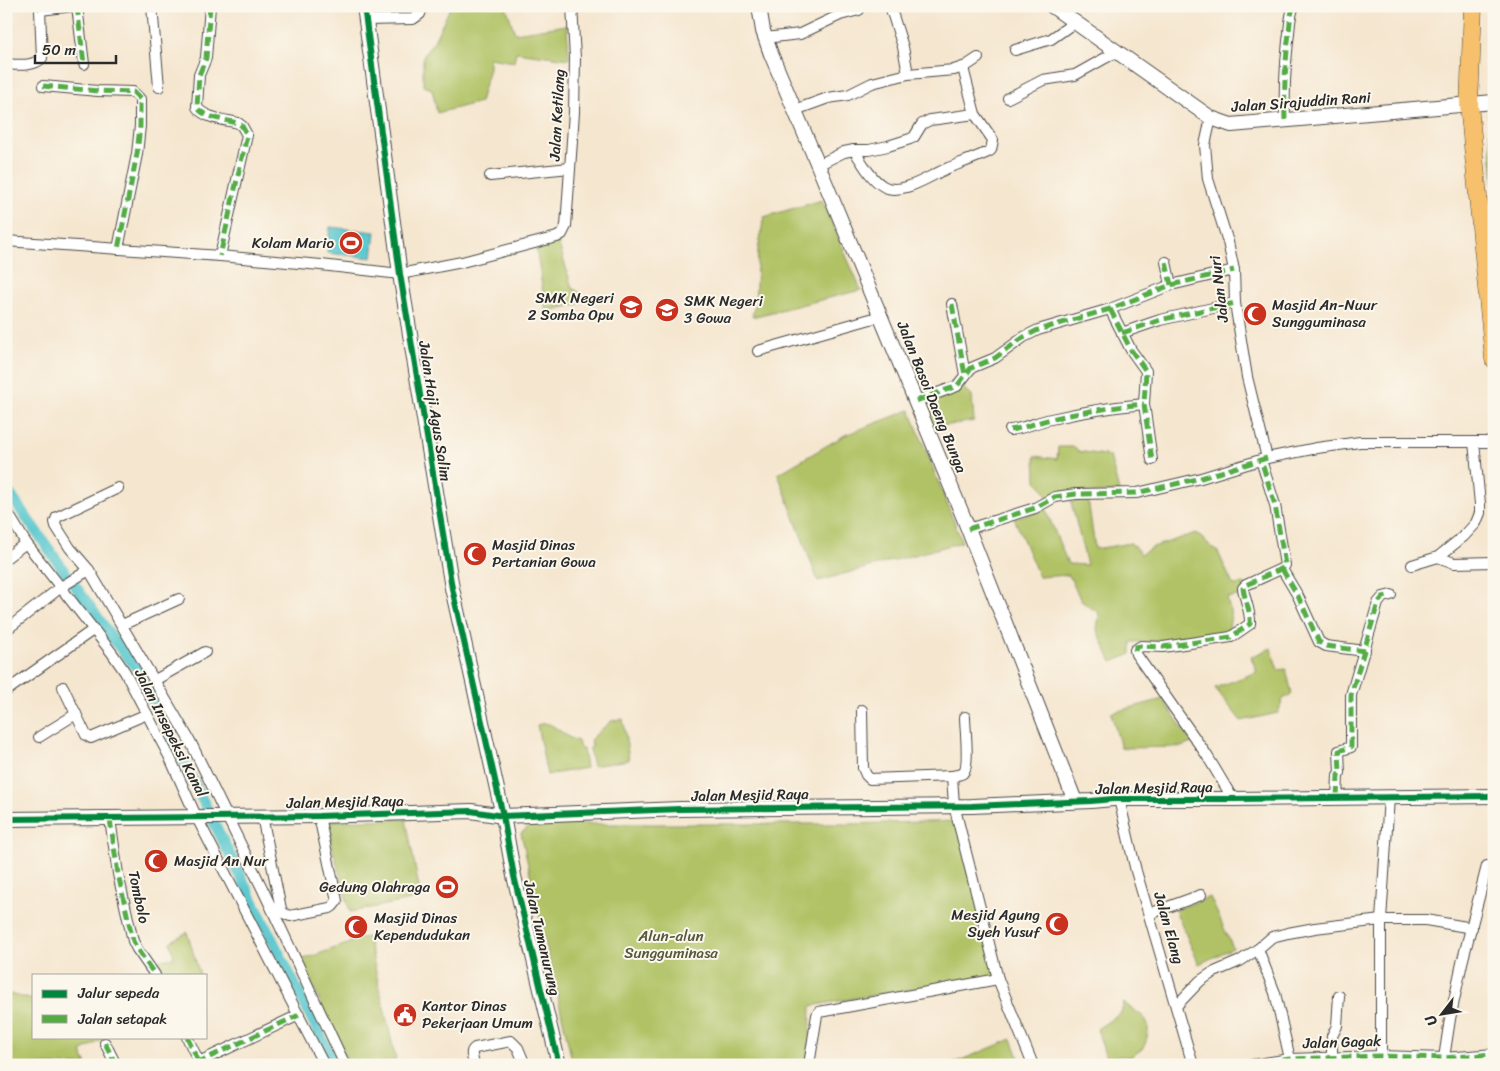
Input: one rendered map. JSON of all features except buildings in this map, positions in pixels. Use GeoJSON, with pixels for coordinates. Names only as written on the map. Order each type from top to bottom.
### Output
{"type":"FeatureCollection","features":[{"type":"Feature","properties":{"kind":"highway"},"geometry":{"type":"LineString","coordinates":[[1472,6],[1469,105],[1494,360]]}},
{"type":"Feature","properties":{"kind":"street"},"geometry":{"type":"LineString","coordinates":[[6,64],[31,64],[42,58],[39,8],[76,6],[84,64]]}},
{"type":"Feature","properties":{"kind":"street"},"geometry":{"type":"LineString","coordinates":[[152,6],[159,87]]}},
{"type":"Feature","properties":{"kind":"street"},"geometry":{"type":"LineString","coordinates":[[174,6],[181,6]]}},
{"type":"Feature","properties":{"kind":"street"},"geometry":{"type":"LineString","coordinates":[[210,6],[206,58],[199,75],[197,107],[198,110],[205,114],[238,123],[247,135],[220,256]]}},
{"type":"Feature","properties":{"kind":"street"},"geometry":{"type":"LineString","coordinates":[[364,13],[413,19],[420,14],[422,6]]}},
{"type":"Feature","properties":{"kind":"street","name":"Jalan Ketilang"},"geometry":{"type":"LineString","coordinates":[[400,274],[462,262],[562,234],[566,226],[574,112],[575,58],[572,6]]}},
{"type":"Feature","properties":{"kind":"street","name":"Jalan Basoi Daeng Bunga"},"geometry":{"type":"LineString","coordinates":[[759,6],[765,38],[771,54],[916,401],[1075,801]]}},
{"type":"Feature","properties":{"kind":"street"},"geometry":{"type":"LineString","coordinates":[[890,6],[903,47],[908,74]]}},
{"type":"Feature","properties":{"kind":"street","name":"Jalan Sirajuddin Rani"},"geometry":{"type":"LineString","coordinates":[[1052,6],[1211,118],[1231,126],[1494,102]]}},
{"type":"Feature","properties":{"kind":"street"},"geometry":{"type":"LineString","coordinates":[[1285,120],[1286,57],[1290,20],[1294,6]]}},
{"type":"Feature","properties":{"kind":"street"},"geometry":{"type":"LineString","coordinates":[[765,38],[800,34],[840,15],[859,10]]}},
{"type":"Feature","properties":{"kind":"street","name":"Jalan Haji Agus Salim"},"geometry":{"type":"LineString","coordinates":[[364,13],[400,274],[452,588],[503,816]]}},
{"type":"Feature","properties":{"kind":"street"},"geometry":{"type":"LineString","coordinates":[[1015,50],[1052,40],[1075,22]]}},
{"type":"Feature","properties":{"kind":"street"},"geometry":{"type":"LineString","coordinates":[[1008,98],[1042,80],[1075,75],[1116,52]]}},
{"type":"Feature","properties":{"kind":"street"},"geometry":{"type":"LineString","coordinates":[[795,110],[828,98],[848,94],[872,83],[908,74],[963,68],[978,58]]}},
{"type":"Feature","properties":{"kind":"street"},"geometry":{"type":"LineString","coordinates":[[854,150],[872,176],[884,187],[895,189],[913,185],[992,150],[993,140],[975,114],[963,68]]}},
{"type":"Feature","properties":{"kind":"street"},"geometry":{"type":"LineString","coordinates":[[43,86],[107,92],[133,92],[140,99],[137,154],[118,249]]}},
{"type":"Feature","properties":{"kind":"street"},"geometry":{"type":"LineString","coordinates":[[818,165],[844,152],[868,150],[910,139],[916,134],[922,124],[930,120],[975,114]]}},
{"type":"Feature","properties":{"kind":"street","name":"Jalan Nuri"},"geometry":{"type":"LineString","coordinates":[[1211,118],[1205,145],[1208,179],[1225,230],[1234,270],[1235,303],[1247,377],[1275,505],[1285,565],[1282,568]]}},
{"type":"Feature","properties":{"kind":"street"},"geometry":{"type":"LineString","coordinates":[[490,176],[570,168]]}},
{"type":"Feature","properties":{"kind":"street"},"geometry":{"type":"LineString","coordinates":[[6,241],[220,256],[400,274]]}},
{"type":"Feature","properties":{"kind":"street"},"geometry":{"type":"LineString","coordinates":[[1166,262],[1171,285]]}},
{"type":"Feature","properties":{"kind":"street"},"geometry":{"type":"LineString","coordinates":[[916,401],[957,386],[971,368],[994,358],[1030,333],[1110,309],[1171,285],[1234,270]]}},
{"type":"Feature","properties":{"kind":"street"},"geometry":{"type":"LineString","coordinates":[[1122,333],[1160,320],[1235,303]]}},
{"type":"Feature","properties":{"kind":"street"},"geometry":{"type":"LineString","coordinates":[[952,304],[965,375]]}},
{"type":"Feature","properties":{"kind":"street"},"geometry":{"type":"LineString","coordinates":[[1110,309],[1131,350],[1146,370],[1144,404],[1152,460]]}},
{"type":"Feature","properties":{"kind":"street"},"geometry":{"type":"LineString","coordinates":[[758,350],[881,316]]}},
{"type":"Feature","properties":{"kind":"street"},"geometry":{"type":"LineString","coordinates":[[1010,430],[1028,427],[1080,412],[1144,404]]}},
{"type":"Feature","properties":{"kind":"street"},"geometry":{"type":"LineString","coordinates":[[1412,565],[1438,557],[1464,536],[1476,523],[1480,513],[1474,442]]}},
{"type":"Feature","properties":{"kind":"street"},"geometry":{"type":"LineString","coordinates":[[968,529],[1035,508],[1055,497],[1076,494],[1137,493],[1201,478],[1264,459],[1346,443],[1494,442]]}},
{"type":"Feature","properties":{"kind":"street"},"geometry":{"type":"LineString","coordinates":[[118,488],[57,517],[55,520],[56,526],[122,624],[190,741],[345,1065]]}},
{"type":"Feature","properties":{"kind":"street","name":"Jalan Insepeksi Kanal"},"geometry":{"type":"LineString","coordinates":[[6,510],[26,543],[66,585],[94,630],[125,672],[324,1065]]}},
{"type":"Feature","properties":{"kind":"street"},"geometry":{"type":"LineString","coordinates":[[6,558],[26,543]]}},
{"type":"Feature","properties":{"kind":"street"},"geometry":{"type":"LineString","coordinates":[[1438,557],[1454,563],[1494,562]]}},
{"type":"Feature","properties":{"kind":"street"},"geometry":{"type":"LineString","coordinates":[[1234,799],[1206,754],[1135,650],[1141,646],[1163,646],[1230,637],[1250,624],[1251,616],[1243,588],[1251,582],[1282,568],[1298,596],[1319,642],[1326,646],[1365,651]]}},
{"type":"Feature","properties":{"kind":"street"},"geometry":{"type":"LineString","coordinates":[[6,630],[88,571]]}},
{"type":"Feature","properties":{"kind":"street"},"geometry":{"type":"LineString","coordinates":[[1337,798],[1338,775],[1340,773],[1339,751],[1350,747],[1351,695],[1378,602],[1383,597],[1391,595]]}},
{"type":"Feature","properties":{"kind":"street"},"geometry":{"type":"LineString","coordinates":[[122,624],[179,599]]}},
{"type":"Feature","properties":{"kind":"street"},"geometry":{"type":"LineString","coordinates":[[6,691],[94,630]]}},
{"type":"Feature","properties":{"kind":"street"},"geometry":{"type":"LineString","coordinates":[[155,680],[205,652]]}},
{"type":"Feature","properties":{"kind":"street"},"geometry":{"type":"LineString","coordinates":[[63,687],[86,735],[91,738],[147,714]]}},
{"type":"Feature","properties":{"kind":"street"},"geometry":{"type":"LineString","coordinates":[[862,710],[864,768],[866,775],[870,779],[962,774],[965,771],[966,761],[965,717]]}},
{"type":"Feature","properties":{"kind":"street"},"geometry":{"type":"LineString","coordinates":[[39,737],[76,714]]}},
{"type":"Feature","properties":{"kind":"street"},"geometry":{"type":"LineString","coordinates":[[952,776],[954,805],[998,979],[1033,1065]]}},
{"type":"Feature","properties":{"kind":"street","name":"Jalan Mesjid Raya"},"geometry":{"type":"LineString","coordinates":[[6,819],[318,816],[471,811],[503,816],[680,809],[954,805],[1119,798],[1234,799],[1494,796]]}},
{"type":"Feature","properties":{"kind":"street"},"geometry":{"type":"LineString","coordinates":[[1374,1059],[1389,797]]}},
{"type":"Feature","properties":{"kind":"street","name":"Jalan Elang"},"geometry":{"type":"LineString","coordinates":[[1119,798],[1136,871],[1193,1065]]}},
{"type":"Feature","properties":{"kind":"street"},"geometry":{"type":"LineString","coordinates":[[262,816],[281,909],[290,916],[330,908],[337,901],[318,816]]}},
{"type":"Feature","properties":{"kind":"street","name":"Jalan Tumanurung"},"geometry":{"type":"LineString","coordinates":[[503,816],[514,876],[559,1065]]}},
{"type":"Feature","properties":{"kind":"street","name":"Tombolo"},"geometry":{"type":"LineString","coordinates":[[110,819],[118,874],[133,941],[154,974]]}},
{"type":"Feature","properties":{"kind":"street"},"geometry":{"type":"LineString","coordinates":[[1438,1058],[1450,1018],[1487,866]]}},
{"type":"Feature","properties":{"kind":"street"},"geometry":{"type":"LineString","coordinates":[[1149,914],[1201,895]]}},
{"type":"Feature","properties":{"kind":"street"},"geometry":{"type":"LineString","coordinates":[[1176,1006],[1200,981],[1212,973],[1240,961],[1272,938],[1288,933],[1381,920],[1426,920],[1472,928]]}},
{"type":"Feature","properties":{"kind":"street"},"geometry":{"type":"LineString","coordinates":[[1258,948],[1274,993],[1290,1058]]}},
{"type":"Feature","properties":{"kind":"street"},"geometry":{"type":"LineString","coordinates":[[808,1065],[817,1015],[820,1012],[998,979]]}},
{"type":"Feature","properties":{"kind":"street"},"geometry":{"type":"LineString","coordinates":[[1332,1057],[1332,1036],[1337,1026],[1339,996]]}},
{"type":"Feature","properties":{"kind":"street"},"geometry":{"type":"LineString","coordinates":[[187,1038],[200,1064],[299,1015]]}},
{"type":"Feature","properties":{"kind":"street"},"geometry":{"type":"LineString","coordinates":[[474,1065],[471,1052],[473,1049],[511,1041],[518,1048],[525,1065]]}},
{"type":"Feature","properties":{"kind":"street"},"geometry":{"type":"LineString","coordinates":[[106,1043],[116,1065]]}},
{"type":"Feature","properties":{"kind":"street","name":"Jalan Gagak"},"geometry":{"type":"LineString","coordinates":[[1252,1065],[1290,1058],[1438,1058],[1494,1054]]}},
{"type":"Feature","properties":{"kind":"green space"},"geometry":{"type":"Polygon","coordinates":[[[451,6],[506,6],[515,33],[567,25],[569,59],[516,52],[514,62],[489,58],[489,68],[480,102],[437,113],[432,89],[423,86],[423,56],[434,41],[451,6]]]}},
{"type":"Feature","properties":{"kind":"green space"},"geometry":{"type":"Polygon","coordinates":[[[1494,112],[1494,184],[1488,113],[1494,112]]]}},
{"type":"Feature","properties":{"kind":"green space"},"geometry":{"type":"Polygon","coordinates":[[[822,200],[861,290],[752,317],[755,303],[758,250],[764,217],[822,200]]]}},
{"type":"Feature","properties":{"kind":"green space"},"geometry":{"type":"Polygon","coordinates":[[[558,241],[572,288],[579,292],[581,303],[546,312],[536,247],[558,241]]]}},
{"type":"Feature","properties":{"kind":"green space"},"geometry":{"type":"Polygon","coordinates":[[[961,386],[972,396],[974,421],[931,428],[919,402],[961,386]]]}},
{"type":"Feature","properties":{"kind":"green space"},"geometry":{"type":"Polygon","coordinates":[[[910,410],[962,542],[818,581],[778,474],[845,435],[910,410]]]}},
{"type":"Feature","properties":{"kind":"green space"},"geometry":{"type":"Polygon","coordinates":[[[1058,447],[1075,447],[1078,451],[1110,456],[1119,491],[1047,497],[1043,488],[1036,481],[1035,456],[1057,459],[1058,447]]]}},
{"type":"Feature","properties":{"kind":"green space"},"geometry":{"type":"Polygon","coordinates":[[[1088,499],[1095,549],[1131,543],[1141,554],[1153,547],[1196,533],[1218,552],[1233,585],[1244,584],[1254,593],[1227,598],[1231,615],[1228,634],[1177,641],[1131,642],[1131,654],[1112,662],[1097,630],[1099,613],[1081,601],[1069,575],[1039,577],[1014,518],[1046,510],[1068,564],[1087,565],[1071,502],[1088,499]]]}},
{"type":"Feature","properties":{"kind":"green space"},"geometry":{"type":"Polygon","coordinates":[[[1271,648],[1278,670],[1286,669],[1292,694],[1283,699],[1278,713],[1241,721],[1215,688],[1257,672],[1251,657],[1271,648]]]}},
{"type":"Feature","properties":{"kind":"green space"},"geometry":{"type":"Polygon","coordinates":[[[1163,699],[1192,743],[1181,747],[1121,748],[1111,713],[1163,699]]]}},
{"type":"Feature","properties":{"kind":"green space"},"geometry":{"type":"Polygon","coordinates":[[[623,719],[629,760],[593,766],[589,749],[592,747],[590,740],[611,721],[623,719]]]}},
{"type":"Feature","properties":{"kind":"green space"},"geometry":{"type":"Polygon","coordinates":[[[545,723],[578,741],[580,749],[583,749],[586,768],[547,775],[537,725],[545,723]]]}},
{"type":"Feature","properties":{"kind":"green space"},"geometry":{"type":"Polygon","coordinates":[[[406,819],[421,898],[350,912],[325,821],[406,819]]]}},
{"type":"Feature","properties":{"kind":"green space","name":"Alun-alun Sungguminasa"},"geometry":{"type":"Polygon","coordinates":[[[962,821],[996,977],[811,1006],[810,1051],[806,1065],[573,1065],[521,833],[533,824],[846,824],[962,821]]]}},
{"type":"Feature","properties":{"kind":"green space"},"geometry":{"type":"Polygon","coordinates":[[[1210,897],[1233,948],[1199,964],[1175,910],[1210,897]]]}},
{"type":"Feature","properties":{"kind":"green space"},"geometry":{"type":"Polygon","coordinates":[[[187,932],[200,974],[158,974],[152,962],[174,957],[170,942],[187,932]]]}},
{"type":"Feature","properties":{"kind":"green space"},"geometry":{"type":"Polygon","coordinates":[[[368,937],[396,1060],[372,1065],[349,1065],[301,960],[350,943],[352,939],[368,937]]]}},
{"type":"Feature","properties":{"kind":"green space"},"geometry":{"type":"Polygon","coordinates":[[[6,993],[32,1000],[32,1038],[105,1038],[81,1052],[87,1065],[8,1065],[6,1057],[6,993]]]}},
{"type":"Feature","properties":{"kind":"green space"},"geometry":{"type":"Polygon","coordinates":[[[1124,1003],[1139,1013],[1146,1021],[1148,1025],[1147,1038],[1144,1048],[1130,1057],[1121,1056],[1107,1061],[1097,1029],[1121,1013],[1124,1003]]]}},
{"type":"Feature","properties":{"kind":"green space"},"geometry":{"type":"Polygon","coordinates":[[[1012,1039],[1022,1065],[949,1065],[1012,1039]]]}},
{"type":"Feature","properties":{"kind":"water","name":"Kolam Mario"},"geometry":{"type":"Polygon","coordinates":[[[330,227],[375,232],[372,258],[327,253],[330,227]]]}},
{"type":"Feature","properties":{"kind":"waterway"},"geometry":{"type":"LineString","coordinates":[[6,489],[113,639],[136,667],[335,1065]]}},
{"type":"Feature","properties":{"kind":"marked path"},"geometry":{"type":"LineString","coordinates":[[39,6],[40,10]]}},
{"type":"Feature","properties":{"kind":"marked path"},"geometry":{"type":"LineString","coordinates":[[77,6],[84,64]]}},
{"type":"Feature","properties":{"kind":"marked path"},"geometry":{"type":"LineString","coordinates":[[210,6],[206,58],[199,75],[197,107],[209,116],[238,123],[247,135],[220,256]]}},
{"type":"Feature","properties":{"kind":"marked path"},"geometry":{"type":"LineString","coordinates":[[1285,120],[1286,61],[1290,19],[1294,6]]}},
{"type":"Feature","properties":{"kind":"marked path"},"geometry":{"type":"LineString","coordinates":[[43,86],[133,92],[140,99],[137,154],[118,249]]}},
{"type":"Feature","properties":{"kind":"marked path"},"geometry":{"type":"LineString","coordinates":[[1166,262],[1171,285]]}},
{"type":"Feature","properties":{"kind":"marked path"},"geometry":{"type":"LineString","coordinates":[[916,401],[957,386],[971,368],[995,358],[1024,337],[1038,330],[1110,309],[1171,285],[1234,270]]}},
{"type":"Feature","properties":{"kind":"marked path"},"geometry":{"type":"LineString","coordinates":[[1122,333],[1160,320],[1235,303]]}},
{"type":"Feature","properties":{"kind":"marked path"},"geometry":{"type":"LineString","coordinates":[[952,304],[965,375]]}},
{"type":"Feature","properties":{"kind":"marked path"},"geometry":{"type":"LineString","coordinates":[[1110,309],[1131,350],[1146,371],[1144,404],[1152,460]]}},
{"type":"Feature","properties":{"kind":"marked path"},"geometry":{"type":"LineString","coordinates":[[1010,430],[1074,414],[1144,404]]}},
{"type":"Feature","properties":{"kind":"marked path"},"geometry":{"type":"LineString","coordinates":[[968,529],[1035,508],[1055,497],[1076,494],[1137,493],[1201,478],[1267,458]]}},
{"type":"Feature","properties":{"kind":"marked path"},"geometry":{"type":"LineString","coordinates":[[1135,651],[1136,647],[1141,646],[1163,647],[1231,637],[1250,624],[1250,615],[1243,588],[1283,568],[1285,565],[1275,505],[1261,460]]}},
{"type":"Feature","properties":{"kind":"marked path"},"geometry":{"type":"LineString","coordinates":[[1282,569],[1298,596],[1319,642],[1326,646],[1365,651]]}},
{"type":"Feature","properties":{"kind":"marked path"},"geometry":{"type":"LineString","coordinates":[[1337,798],[1338,775],[1340,773],[1339,751],[1351,747],[1351,695],[1378,603],[1383,597],[1391,595]]}},
{"type":"Feature","properties":{"kind":"marked path"},"geometry":{"type":"LineString","coordinates":[[110,819],[118,874],[133,941],[154,974]]}},
{"type":"Feature","properties":{"kind":"marked path"},"geometry":{"type":"LineString","coordinates":[[200,1065],[199,1062],[299,1015]]}},
{"type":"Feature","properties":{"kind":"marked path"},"geometry":{"type":"LineString","coordinates":[[187,1038],[199,1062]]}},
{"type":"Feature","properties":{"kind":"marked path"},"geometry":{"type":"LineString","coordinates":[[105,1043],[116,1065]]}},
{"type":"Feature","properties":{"kind":"marked path"},"geometry":{"type":"LineString","coordinates":[[1252,1065],[1290,1059],[1381,1056],[1444,1058],[1494,1054]]}},
{"type":"Feature","properties":{"kind":"cycle path"},"geometry":{"type":"LineString","coordinates":[[364,6],[400,274],[452,588],[503,816],[514,876],[559,1065]]}},
{"type":"Feature","properties":{"kind":"cycle path"},"geometry":{"type":"LineString","coordinates":[[6,819],[319,816],[471,811],[503,816],[680,809],[972,806],[1113,799],[1494,796]]}},
{"type":"Feature","properties":{"kind":"place","name":"Kolam Mario"},"geometry":{"type":"Point","coordinates":[351,243]}},
{"type":"Feature","properties":{"kind":"place","name":"SMK Negeri 2 Somba Opu"},"geometry":{"type":"Point","coordinates":[631,307]}},
{"type":"Feature","properties":{"kind":"place","name":"SMK Negeri 3 Gowa"},"geometry":{"type":"Point","coordinates":[667,310]}},
{"type":"Feature","properties":{"kind":"place","name":"Masjid An-Nuur Sungguminasa"},"geometry":{"type":"Point","coordinates":[1255,314]}},
{"type":"Feature","properties":{"kind":"place","name":"Masjid Dinas Pertanian Gowa"},"geometry":{"type":"Point","coordinates":[475,554]}},
{"type":"Feature","properties":{"kind":"place","name":"Masjid An Nur"},"geometry":{"type":"Point","coordinates":[156,861]}},
{"type":"Feature","properties":{"kind":"place","name":"Gedung Olahraga"},"geometry":{"type":"Point","coordinates":[447,887]}},
{"type":"Feature","properties":{"kind":"place","name":"Mesjid Agung Syeh Yusuf"},"geometry":{"type":"Point","coordinates":[1057,924]}},
{"type":"Feature","properties":{"kind":"place","name":"Masjid Dinas Kependudukan"},"geometry":{"type":"Point","coordinates":[356,927]}},
{"type":"Feature","properties":{"kind":"place","name":"Kantor Dinas Pekerjaan Umum"},"geometry":{"type":"Point","coordinates":[405,1015]}}]}
